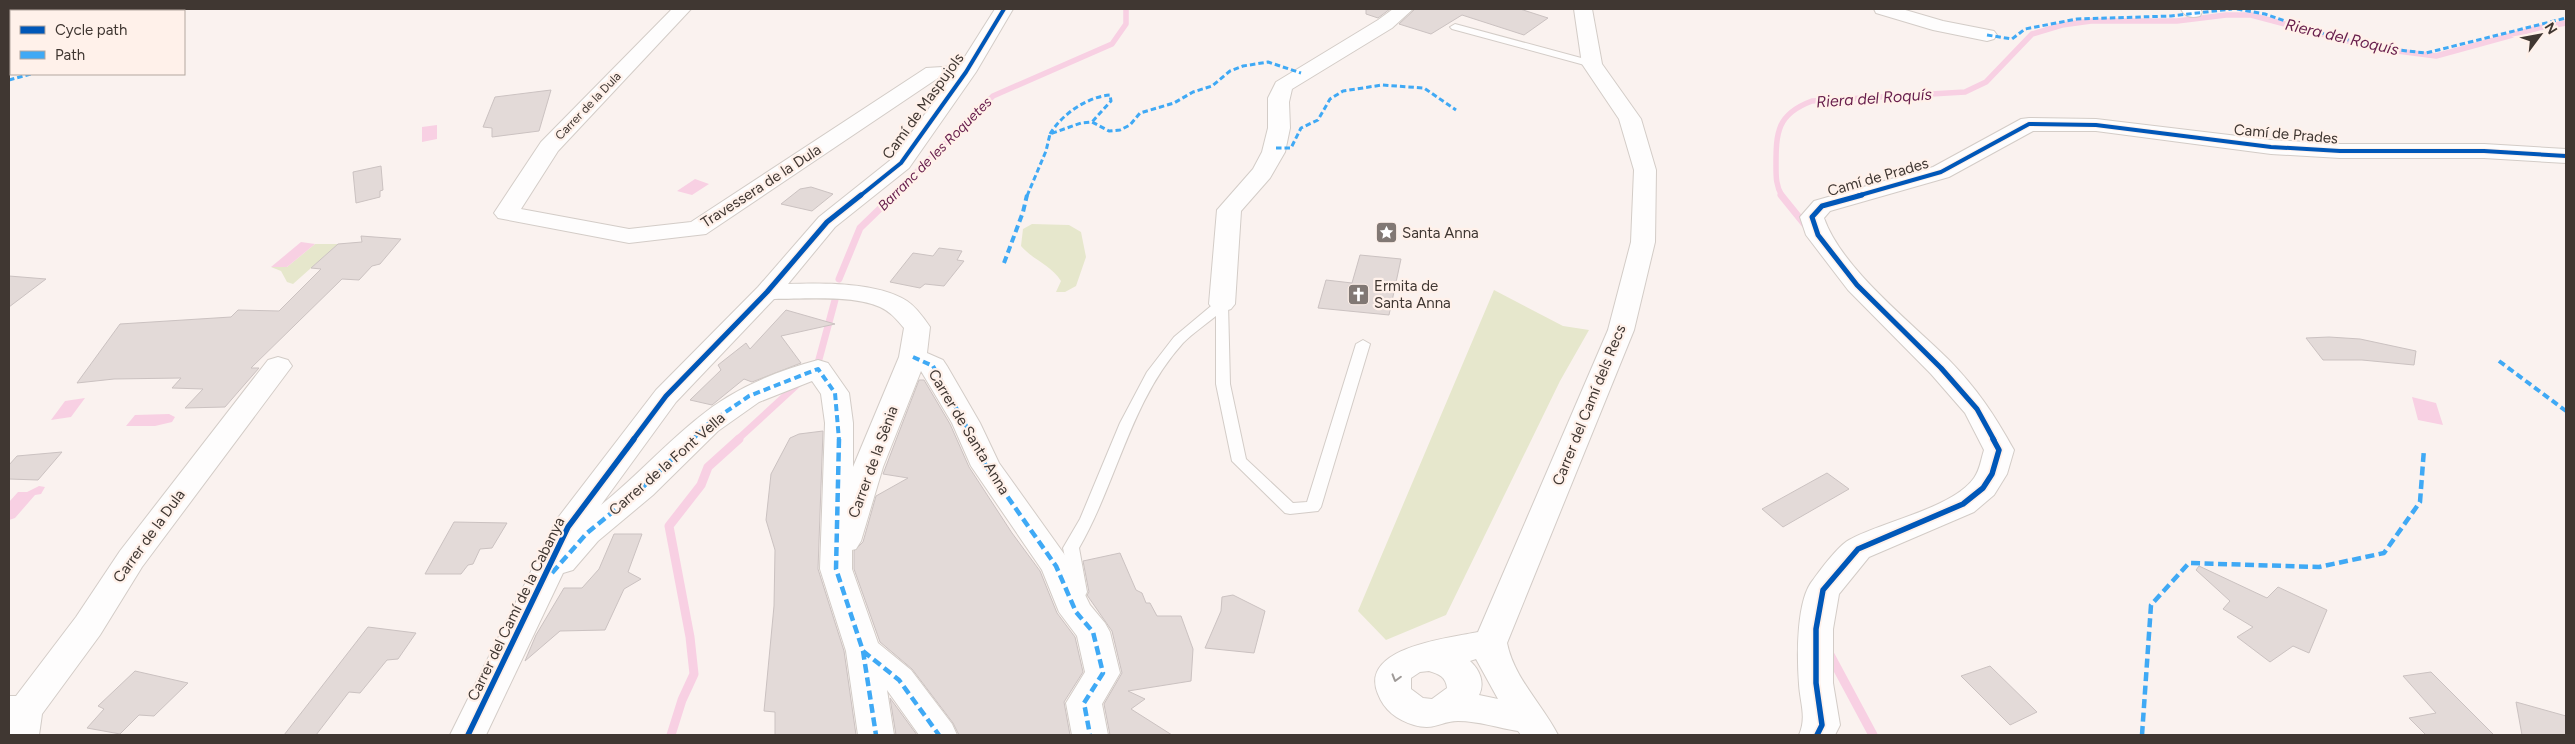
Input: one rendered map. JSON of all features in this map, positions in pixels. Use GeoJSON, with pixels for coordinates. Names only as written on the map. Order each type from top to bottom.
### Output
{"type":"FeatureCollection","features":[{"type":"Feature","properties":{"kind":"street","name":"Carrer de la Dula"},"geometry":{"type":"LineString","coordinates":[[506,213],[549,147],[682,9]]}},
{"type":"Feature","properties":{"kind":"street","name":"Camí de Maspujols"},"geometry":{"type":"LineString","coordinates":[[766,292],[827,222],[902,163],[966,72],[1004,9]]}},
{"type":"Feature","properties":{"kind":"street"},"geometry":{"type":"LineString","coordinates":[[1222,304],[1229,210],[1256,182],[1276,148],[1279,127],[1277,99],[1283,86],[1385,24],[1404,9]]}},
{"type":"Feature","properties":{"kind":"street","name":"Carrer del Camí dels Recs"},"geometry":{"type":"LineString","coordinates":[[1490,643],[1621,330],[1643,242],[1645,170],[1630,119],[1592,64],[1583,9]]}},
{"type":"Feature","properties":{"kind":"street"},"geometry":{"type":"LineString","coordinates":[[1889,9],[1940,26],[1987,35]]}},
{"type":"Feature","properties":{"kind":"street","name":"Travessera de la Dula"},"geometry":{"type":"LineString","coordinates":[[506,213],[629,236],[697,229],[933,72],[966,72]]}},
{"type":"Feature","properties":{"kind":"street","name":"Camí de Prades"},"geometry":{"type":"LineString","coordinates":[[1817,735],[1822,725],[1816,683],[1816,629],[1823,590],[1858,548],[1963,504],[1983,488],[1992,474],[1999,450],[1978,410],[1941,368],[1857,285],[1818,235],[1812,217],[1822,206],[1940,172],[2029,124],[2096,125],[2271,147],[2340,151],[2484,151],[2566,156]]}},
{"type":"Feature","properties":{"kind":"street","name":"Carrer de Santa Anna"},"geometry":{"type":"LineString","coordinates":[[766,292],[813,291],[865,296],[898,306],[917,327],[913,357],[933,366],[966,423],[986,466],[1056,566],[1076,612],[1093,632],[1103,674],[1084,703],[1090,735]]}},
{"type":"Feature","properties":{"kind":"street","name":"Carrer del Camí de la Cabanya"},"geometry":{"type":"LineString","coordinates":[[468,735],[543,583],[568,527],[666,396],[766,292]]}},
{"type":"Feature","properties":{"kind":"street","name":"Carrer de la Sènia"},"geometry":{"type":"LineString","coordinates":[[836,569],[868,467],[913,357]]}},
{"type":"Feature","properties":{"kind":"street","name":"Carrer de la Dula"},"geometry":{"type":"LineString","coordinates":[[18,718],[88,626],[131,559],[278,366]]}},
{"type":"Feature","properties":{"kind":"street","name":"Carrer de la Font Vella"},"geometry":{"type":"LineString","coordinates":[[543,583],[587,533],[642,488],[708,424],[749,396],[818,369],[835,393],[839,423],[836,569],[863,650],[876,735]]}},
{"type":"Feature","properties":{"kind":"street"},"geometry":{"type":"LineString","coordinates":[[1428,657],[1450,663],[1458,671],[1465,689],[1463,698],[1457,706],[1414,723],[1396,696],[1393,687],[1394,678],[1406,663],[1428,657],[1490,643],[1494,663],[1536,729]]}},
{"type":"Feature","properties":{"kind":"street"},"geometry":{"type":"LineString","coordinates":[[863,650],[899,680],[939,735]]}},
{"type":"Feature","properties":{"kind":"street"},"geometry":{"type":"LineString","coordinates":[[1457,706],[1536,729]]}},
{"type":"Feature","properties":{"kind":"lane"},"geometry":{"type":"LineString","coordinates":[[1455,27],[1592,64]]}},
{"type":"Feature","properties":{"kind":"lane"},"geometry":{"type":"LineString","coordinates":[[1222,304],[1223,384],[1239,461],[1290,509],[1314,506],[1363,344]]}},
{"type":"Feature","properties":{"kind":"lane"},"geometry":{"type":"LineString","coordinates":[[1087,624],[1076,584],[1071,548],[1088,519],[1127,423],[1154,372],[1179,340],[1222,304]]}},
{"type":"Feature","properties":{"kind":"green space"},"geometry":{"type":"Polygon","coordinates":[[[1032,224],[1069,225],[1081,232],[1086,257],[1076,286],[1065,292],[1056,292],[1061,281],[1057,275],[1021,246],[1023,229],[1032,224]]]}},
{"type":"Feature","properties":{"kind":"green space"},"geometry":{"type":"Polygon","coordinates":[[[315,244],[338,244],[293,284],[287,282],[281,271],[271,267],[287,267],[315,244]]]}},
{"type":"Feature","properties":{"kind":"green space"},"geometry":{"type":"Polygon","coordinates":[[[1494,290],[1563,326],[1589,330],[1560,381],[1446,615],[1386,640],[1358,611],[1494,290]]]}},
{"type":"Feature","properties":{"kind":"shaded area"},"geometry":{"type":"Polygon","coordinates":[[[437,125],[437,139],[422,142],[422,127],[437,125]]]}},
{"type":"Feature","properties":{"kind":"shaded area"},"geometry":{"type":"Polygon","coordinates":[[[695,179],[709,184],[692,195],[677,191],[695,179]]]}},
{"type":"Feature","properties":{"kind":"shaded area"},"geometry":{"type":"Polygon","coordinates":[[[301,242],[315,244],[287,267],[271,267],[301,242]]]}},
{"type":"Feature","properties":{"kind":"shaded area"},"geometry":{"type":"Polygon","coordinates":[[[2412,397],[2436,403],[2443,425],[2418,420],[2412,397]]]}},
{"type":"Feature","properties":{"kind":"shaded area"},"geometry":{"type":"Polygon","coordinates":[[[85,398],[71,417],[51,420],[65,401],[85,398]]]}},
{"type":"Feature","properties":{"kind":"shaded area"},"geometry":{"type":"Polygon","coordinates":[[[169,414],[175,417],[172,422],[155,426],[126,426],[135,415],[169,414]]]}},
{"type":"Feature","properties":{"kind":"shaded area"},"geometry":{"type":"Polygon","coordinates":[[[39,486],[45,487],[41,494],[35,495],[15,518],[9,520],[9,502],[18,492],[27,492],[39,486]]]}},
{"type":"Feature","properties":{"kind":"building"},"geometry":{"type":"Polygon","coordinates":[[[1366,9],[1390,9],[1378,18],[1366,14],[1366,9]]]}},
{"type":"Feature","properties":{"kind":"building"},"geometry":{"type":"Polygon","coordinates":[[[1415,9],[1520,9],[1548,18],[1524,35],[1462,15],[1431,34],[1399,24],[1415,9]]]}},
{"type":"Feature","properties":{"kind":"building"},"geometry":{"type":"Polygon","coordinates":[[[551,90],[539,131],[492,137],[492,128],[483,127],[495,97],[551,90]]]}},
{"type":"Feature","properties":{"kind":"building"},"geometry":{"type":"Polygon","coordinates":[[[381,166],[383,190],[380,191],[380,197],[356,203],[353,172],[381,166]]]}},
{"type":"Feature","properties":{"kind":"building"},"geometry":{"type":"Polygon","coordinates":[[[811,187],[833,194],[812,211],[781,204],[800,189],[811,187]]]}},
{"type":"Feature","properties":{"kind":"building"},"geometry":{"type":"Polygon","coordinates":[[[361,236],[401,239],[380,264],[372,266],[359,280],[342,279],[251,368],[259,368],[225,407],[185,408],[203,389],[172,388],[181,378],[114,379],[77,383],[120,324],[231,317],[238,310],[279,311],[321,269],[311,268],[338,244],[362,242],[361,236]]]}},
{"type":"Feature","properties":{"kind":"building"},"geometry":{"type":"Polygon","coordinates":[[[939,248],[962,251],[957,260],[964,261],[944,286],[925,284],[920,288],[890,282],[913,253],[933,256],[939,248]]]}},
{"type":"Feature","properties":{"kind":"building","name":"Ermita de Santa Anna"},"geometry":{"type":"Polygon","coordinates":[[[1360,255],[1401,259],[1389,315],[1318,308],[1326,280],[1352,283],[1360,255]]]}},
{"type":"Feature","properties":{"kind":"building"},"geometry":{"type":"Polygon","coordinates":[[[9,276],[46,279],[9,307],[9,276]]]}},
{"type":"Feature","properties":{"kind":"building"},"geometry":{"type":"Polygon","coordinates":[[[786,310],[835,324],[781,336],[801,363],[752,382],[744,379],[712,405],[690,400],[721,370],[718,365],[746,343],[750,349],[786,310]]]}},
{"type":"Feature","properties":{"kind":"building"},"geometry":{"type":"Polygon","coordinates":[[[2306,338],[2360,339],[2416,351],[2414,365],[2362,360],[2323,360],[2306,338]]]}},
{"type":"Feature","properties":{"kind":"building"},"geometry":{"type":"Polygon","coordinates":[[[919,380],[924,380],[950,424],[969,467],[1012,533],[1040,571],[1057,613],[1075,637],[1083,672],[1064,702],[1070,735],[959,735],[953,723],[912,669],[880,642],[854,569],[854,551],[863,542],[876,496],[908,478],[883,474],[919,380]]]}},
{"type":"Feature","properties":{"kind":"building"},"geometry":{"type":"Polygon","coordinates":[[[823,431],[818,569],[844,651],[856,735],[775,735],[775,712],[764,711],[774,606],[775,550],[766,520],[771,474],[790,438],[799,434],[823,431]]]}},
{"type":"Feature","properties":{"kind":"building"},"geometry":{"type":"Polygon","coordinates":[[[62,452],[38,480],[9,479],[9,465],[17,456],[62,452]]]}},
{"type":"Feature","properties":{"kind":"building"},"geometry":{"type":"Polygon","coordinates":[[[1827,473],[1849,489],[1783,527],[1762,509],[1827,473]]]}},
{"type":"Feature","properties":{"kind":"building"},"geometry":{"type":"Polygon","coordinates":[[[454,522],[507,523],[492,548],[480,549],[473,564],[468,565],[461,574],[425,574],[454,522]]]}},
{"type":"Feature","properties":{"kind":"building"},"geometry":{"type":"Polygon","coordinates":[[[614,534],[642,534],[628,572],[641,579],[624,589],[605,630],[560,631],[525,661],[536,635],[564,588],[582,588],[599,569],[614,534]]]}},
{"type":"Feature","properties":{"kind":"building"},"geometry":{"type":"Polygon","coordinates":[[[1120,553],[1136,590],[1142,593],[1146,603],[1150,603],[1157,616],[1181,616],[1193,649],[1191,681],[1128,691],[1145,699],[1131,709],[1172,735],[1110,735],[1104,704],[1122,673],[1112,631],[1087,595],[1089,592],[1083,561],[1120,553]]]}},
{"type":"Feature","properties":{"kind":"building"},"geometry":{"type":"Polygon","coordinates":[[[2199,566],[2267,598],[2278,587],[2327,610],[2309,653],[2293,646],[2270,662],[2237,637],[2253,627],[2223,609],[2230,601],[2196,570],[2199,566]]]}},
{"type":"Feature","properties":{"kind":"building"},"geometry":{"type":"Polygon","coordinates":[[[1233,595],[1265,611],[1254,653],[1205,648],[1221,611],[1222,597],[1233,595]]]}},
{"type":"Feature","properties":{"kind":"building"},"geometry":{"type":"Polygon","coordinates":[[[368,627],[416,633],[398,659],[387,660],[360,693],[349,692],[316,735],[284,735],[368,627]]]}},
{"type":"Feature","properties":{"kind":"building"},"geometry":{"type":"Polygon","coordinates":[[[1990,666],[2037,712],[2010,725],[1961,676],[1990,666]]]}},
{"type":"Feature","properties":{"kind":"building"},"geometry":{"type":"Polygon","coordinates":[[[135,671],[188,683],[154,716],[139,715],[120,734],[87,728],[104,709],[98,706],[135,671]]]}},
{"type":"Feature","properties":{"kind":"building"},"geometry":{"type":"Polygon","coordinates":[[[2431,672],[2494,735],[2426,735],[2409,718],[2436,713],[2403,676],[2431,672]]]}},
{"type":"Feature","properties":{"kind":"building"},"geometry":{"type":"Polygon","coordinates":[[[890,698],[917,735],[896,735],[890,698]]]}},
{"type":"Feature","properties":{"kind":"building"},"geometry":{"type":"Polygon","coordinates":[[[2516,702],[2566,716],[2566,735],[2522,735],[2516,702]]]}},
{"type":"Feature","properties":{"kind":"waterway","name":"Barranc de les Roquetes"},"geometry":{"type":"LineString","coordinates":[[892,196],[993,96],[1112,44],[1126,24],[1126,9]]}},
{"type":"Feature","properties":{"kind":"waterway","name":"Riera del Roquís"},"geometry":{"type":"LineString","coordinates":[[1782,196],[1776,178],[1778,134],[1785,118],[1800,106],[1812,101],[1965,92],[1986,82],[2032,34],[2062,25],[2091,21],[2177,21],[2226,15],[2251,15],[2374,48],[2436,56],[2538,28],[2566,23]]}},
{"type":"Feature","properties":{"kind":"waterway","name":"Barranc de les Roquetes"},"geometry":{"type":"LineString","coordinates":[[839,279],[860,228],[894,195]]}},
{"type":"Feature","properties":{"kind":"waterway","name":"Riera del Roquís"},"geometry":{"type":"LineString","coordinates":[[1781,195],[1806,226]]}},
{"type":"Feature","properties":{"kind":"waterway","name":"Barranc de les Roquetes"},"geometry":{"type":"LineString","coordinates":[[818,363],[835,300]]}},
{"type":"Feature","properties":{"kind":"waterway","name":"Barranc de les Roquetes"},"geometry":{"type":"LineString","coordinates":[[737,440],[799,383]]}},
{"type":"Feature","properties":{"kind":"waterway","name":"Barranc de les Roquetes"},"geometry":{"type":"LineString","coordinates":[[671,735],[682,700],[694,674],[690,637],[669,526],[701,485],[708,467],[739,439]]}},
{"type":"Feature","properties":{"kind":"waterway","name":"Riera del Roquís"},"geometry":{"type":"LineString","coordinates":[[1829,653],[1873,735]]}},
{"type":"Feature","properties":{"kind":"marked path"},"geometry":{"type":"LineString","coordinates":[[1987,35],[2012,39],[2025,29],[2077,19],[2171,16],[2232,9]]}},
{"type":"Feature","properties":{"kind":"marked path"},"geometry":{"type":"LineString","coordinates":[[2237,9],[2265,14],[2317,32],[2380,48],[2426,53],[2566,18]]}},
{"type":"Feature","properties":{"kind":"marked path"},"geometry":{"type":"LineString","coordinates":[[1004,263],[1029,190],[1046,151],[1050,134],[1081,123],[1092,122],[1109,131],[1120,130],[1130,125],[1140,113],[1174,103],[1193,92],[1212,86],[1230,71],[1243,66],[1268,62],[1301,73]]}},
{"type":"Feature","properties":{"kind":"marked path"},"geometry":{"type":"LineString","coordinates":[[9,80],[27,75]]}},
{"type":"Feature","properties":{"kind":"marked path"},"geometry":{"type":"LineString","coordinates":[[1276,148],[1291,148],[1301,128],[1318,120],[1330,99],[1343,91],[1382,85],[1424,88],[1456,110]]}},
{"type":"Feature","properties":{"kind":"marked path"},"geometry":{"type":"LineString","coordinates":[[1050,134],[1060,121],[1076,108],[1094,98],[1110,95],[1111,101],[1092,122]]}},
{"type":"Feature","properties":{"kind":"marked path"},"geometry":{"type":"LineString","coordinates":[[913,357],[933,366],[966,423],[986,466],[1056,566],[1076,612],[1093,632],[1103,673],[1084,703],[1090,735]]}},
{"type":"Feature","properties":{"kind":"marked path"},"geometry":{"type":"LineString","coordinates":[[2499,361],[2566,411]]}},
{"type":"Feature","properties":{"kind":"marked path"},"geometry":{"type":"LineString","coordinates":[[552,573],[587,533],[642,488],[708,424],[749,396],[818,369],[835,393],[839,423],[836,569],[863,651],[876,735]]}},
{"type":"Feature","properties":{"kind":"marked path"},"geometry":{"type":"LineString","coordinates":[[2142,735],[2151,605],[2189,563],[2319,567],[2384,553],[2420,502],[2424,449]]}},
{"type":"Feature","properties":{"kind":"marked path"},"geometry":{"type":"LineString","coordinates":[[863,651],[899,680],[939,735]]}},
{"type":"Feature","properties":{"kind":"cycle path"},"geometry":{"type":"LineString","coordinates":[[468,735],[543,583],[568,527],[666,396],[767,292],[827,222],[901,163],[966,72],[978,49],[1004,9]]}},
{"type":"Feature","properties":{"kind":"cycle path"},"geometry":{"type":"LineString","coordinates":[[1817,735],[1822,725],[1816,683],[1816,629],[1823,590],[1858,549],[1963,504],[1983,488],[1992,474],[1999,450],[1977,409],[1941,368],[1857,285],[1818,235],[1812,217],[1822,206],[1941,172],[2029,124],[2096,125],[2271,147],[2340,151],[2484,151],[2566,156]]}},
{"type":"Feature","properties":{"kind":"place","name":"Santa Anna"},"geometry":{"type":"Point","coordinates":[1386,233]}},
{"type":"Feature","properties":{"kind":"place","name":"Ermita de Santa Anna"},"geometry":{"type":"Point","coordinates":[1358,295]}}]}
